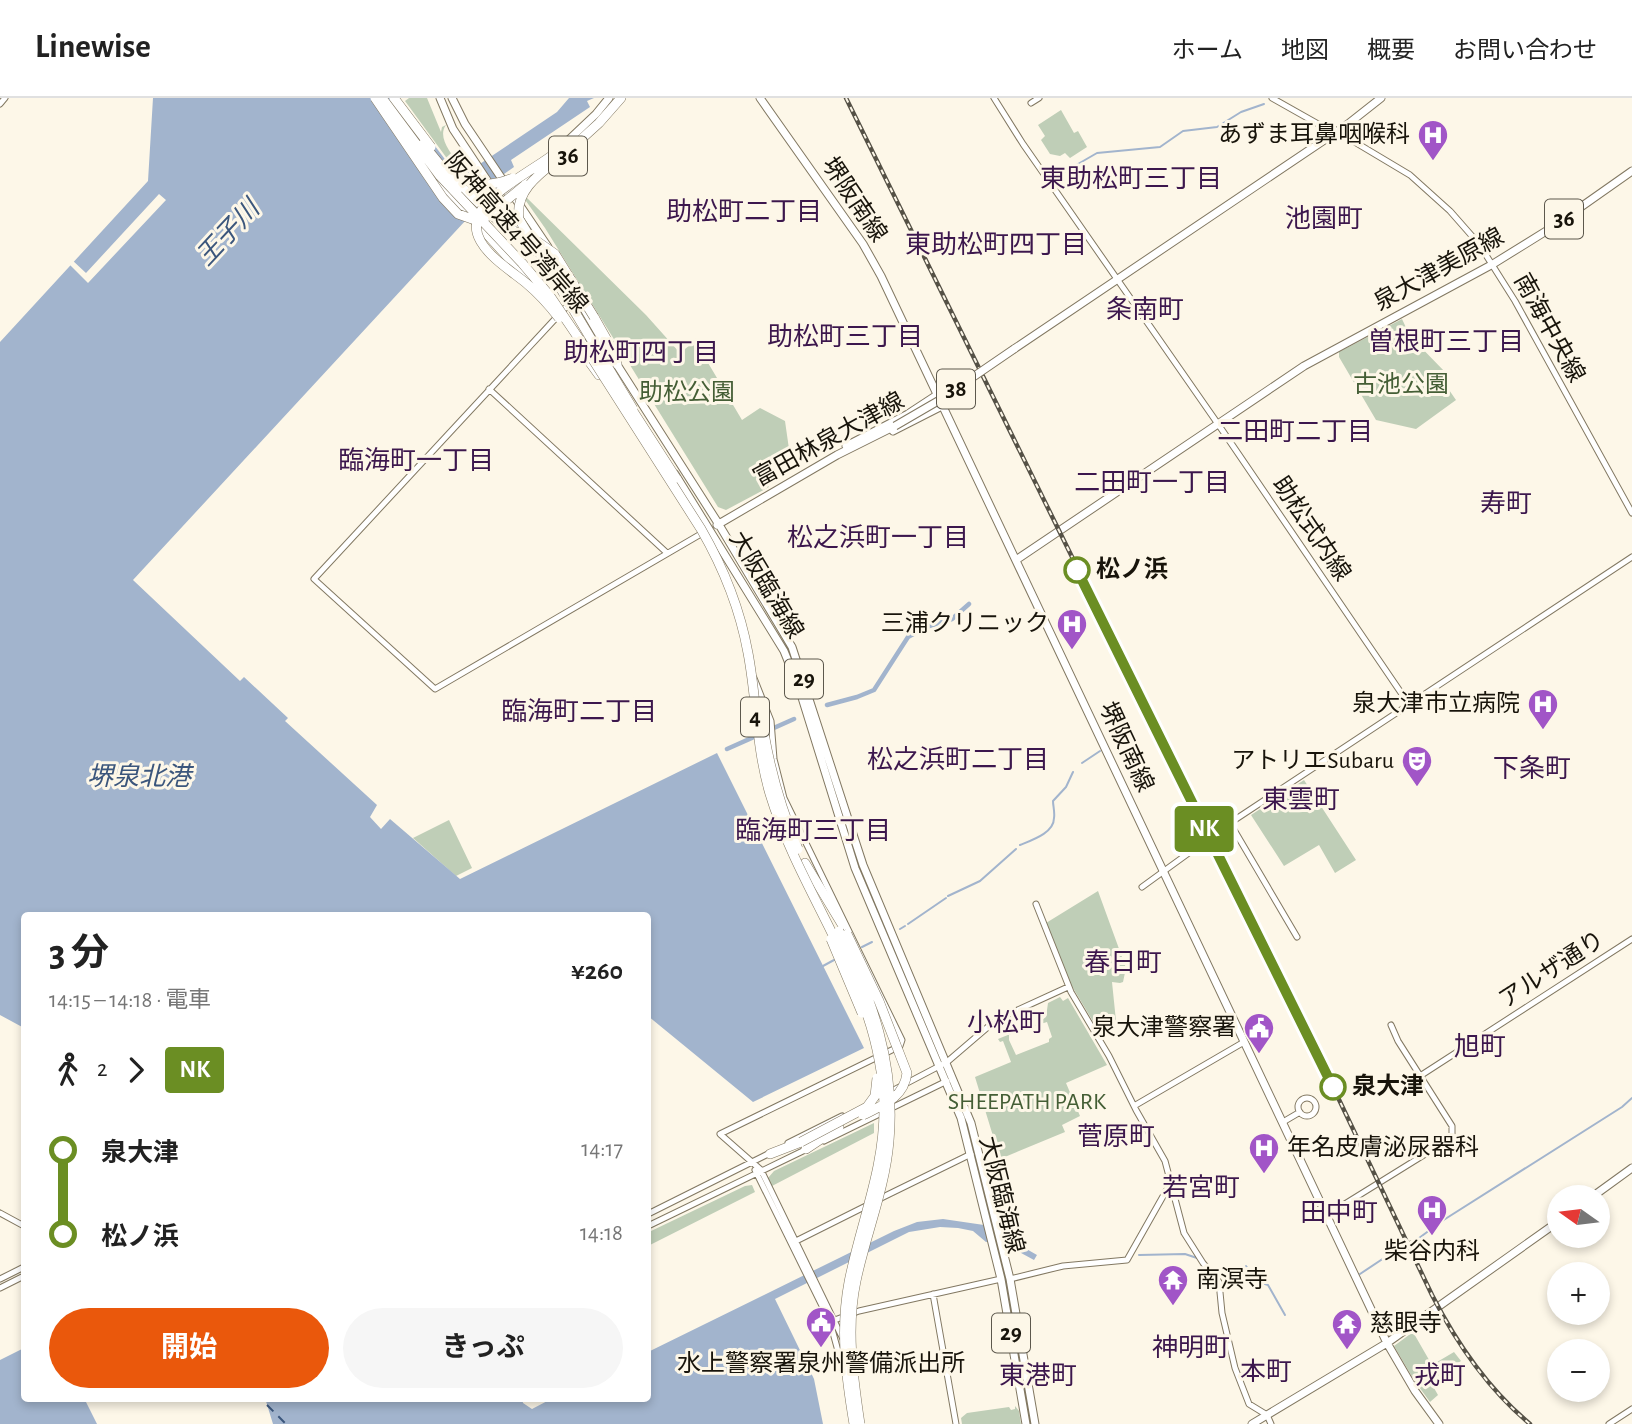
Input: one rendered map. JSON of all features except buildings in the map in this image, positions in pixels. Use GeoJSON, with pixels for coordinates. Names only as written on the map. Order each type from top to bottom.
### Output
{"type":"FeatureCollection","features":[{"type":"Feature","properties":{"kind":"highway"},"geometry":{"type":"LineString","coordinates":[[375,98],[451,208],[472,219],[486,218],[493,213],[599,123],[623,98]]}},
{"type":"Feature","properties":{"kind":"highway","name":"阪神高速4号湾岸線"},"geometry":{"type":"LineString","coordinates":[[382,98],[440,176],[522,262],[550,296],[705,536],[730,589],[748,653],[765,775],[784,832],[864,1000],[876,1042],[882,1082],[884,1119],[881,1158],[853,1266],[846,1308],[846,1366],[852,1424]]}},
{"type":"Feature","properties":{"kind":"highway","name":"阪神高速4号湾岸線"},"geometry":{"type":"LineString","coordinates":[[389,98],[444,170],[554,292],[714,539],[741,604],[754,651],[764,737],[782,810],[804,863],[849,950],[870,999],[882,1039],[889,1080],[887,1158],[880,1196],[859,1267],[851,1315],[853,1364],[862,1424]]}},
{"type":"Feature","properties":{"kind":"highway"},"geometry":{"type":"LineString","coordinates":[[394,98],[446,164],[458,176],[474,184],[491,185],[509,180],[566,150]]}},
{"type":"Feature","properties":{"kind":"highway"},"geometry":{"type":"LineString","coordinates":[[612,98],[566,150],[526,188],[519,204],[519,219],[656,446]]}},
{"type":"Feature","properties":{"kind":"highway"},"geometry":{"type":"LineString","coordinates":[[390,120],[445,190],[508,256],[558,314]]}},
{"type":"Feature","properties":{"kind":"highway"},"geometry":{"type":"LineString","coordinates":[[566,150],[488,202],[480,216],[478,233],[489,254],[533,290],[556,314],[631,419]]}},
{"type":"Feature","properties":{"kind":"highway"},"geometry":{"type":"LineString","coordinates":[[444,170],[505,227],[538,242],[555,254],[594,317],[612,349],[617,364]]}},
{"type":"Feature","properties":{"kind":"highway"},"geometry":{"type":"LineString","coordinates":[[784,832],[862,1013],[877,1078],[875,1096],[867,1107],[804,1145]]}},
{"type":"Feature","properties":{"kind":"highway"},"geometry":{"type":"LineString","coordinates":[[770,1154],[804,1145],[894,1099],[903,1089],[907,1073],[866,970],[804,863]]}},
{"type":"Feature","properties":{"kind":"main road","name":"大阪臨海線"},"geometry":{"type":"LineString","coordinates":[[440,98],[453,130],[492,186],[633,407],[784,651],[799,688],[855,868],[939,1067],[950,1079],[971,1123],[1002,1249],[1026,1424]]}},
{"type":"Feature","properties":{"kind":"main road","name":"大阪臨海線"},"geometry":{"type":"LineString","coordinates":[[452,98],[465,124],[517,199],[617,364],[719,523],[792,647],[863,865],[947,1062],[1005,1279],[1035,1424]]}},
{"type":"Feature","properties":{"kind":"main road","name":"36"},"geometry":{"type":"LineString","coordinates":[[502,203],[511,190],[612,98]]}},
{"type":"Feature","properties":{"kind":"main road","name":"36"},"geometry":{"type":"LineString","coordinates":[[502,203],[517,199],[590,136],[623,98]]}},
{"type":"Feature","properties":{"kind":"main road","name":"堺阪南線"},"geometry":{"type":"LineString","coordinates":[[760,98],[870,256],[1387,1343],[1415,1391],[1439,1424]]}},
{"type":"Feature","properties":{"kind":"main road","name":"富田林泉大津線"},"geometry":{"type":"LineString","coordinates":[[710,529],[938,401],[1336,132],[1381,98]]}},
{"type":"Feature","properties":{"kind":"main road","name":"泉大津美原線"},"geometry":{"type":"LineString","coordinates":[[1016,560],[1304,366],[1493,264],[1551,228],[1632,171]]}},
{"type":"Feature","properties":{"kind":"main road"},"geometry":{"type":"LineString","coordinates":[[558,314],[619,397],[633,407]]}},
{"type":"Feature","properties":{"kind":"main road","name":"38"},"geometry":{"type":"LineString","coordinates":[[805,474],[833,453],[908,414],[937,395]]}},
{"type":"Feature","properties":{"kind":"main road","name":"38"},"geometry":{"type":"LineString","coordinates":[[805,474],[810,474],[942,406]]}},
{"type":"Feature","properties":{"kind":"main road"},"geometry":{"type":"LineString","coordinates":[[1609,1185],[1632,1168]]}},
{"type":"Feature","properties":{"kind":"main road"},"geometry":{"type":"LineString","coordinates":[[1252,1424],[1387,1343],[1547,1230]]}},
{"type":"Feature","properties":{"kind":"street"},"geometry":{"type":"LineString","coordinates":[[0,104],[5,98]]}},
{"type":"Feature","properties":{"kind":"street","name":"助松式内線"},"geometry":{"type":"LineString","coordinates":[[994,98],[1408,703]]}},
{"type":"Feature","properties":{"kind":"street"},"geometry":{"type":"LineString","coordinates":[[1031,103],[1039,98]]}},
{"type":"Feature","properties":{"kind":"street"},"geometry":{"type":"LineString","coordinates":[[1272,98],[1336,132]]}},
{"type":"Feature","properties":{"kind":"street","name":"南海中央線"},"geometry":{"type":"LineString","coordinates":[[1336,132],[1409,175],[1447,208],[1479,244],[1493,264],[1632,513]]}},
{"type":"Feature","properties":{"kind":"street"},"geometry":{"type":"LineString","coordinates":[[568,305],[314,579],[435,690],[710,529]]}},
{"type":"Feature","properties":{"kind":"street"},"geometry":{"type":"LineString","coordinates":[[489,389],[667,553]]}},
{"type":"Feature","properties":{"kind":"street"},"geometry":{"type":"LineString","coordinates":[[1142,887],[1230,823],[1408,703],[1632,557]]}},
{"type":"Feature","properties":{"kind":"street"},"geometry":{"type":"LineString","coordinates":[[748,667],[762,694],[772,728],[774,759],[784,798],[901,1035],[902,1044],[720,1134],[754,1162],[832,1321],[847,1355],[862,1424]]}},
{"type":"Feature","properties":{"kind":"street"},"geometry":{"type":"LineString","coordinates":[[1230,823],[1297,937]]}},
{"type":"Feature","properties":{"kind":"street"},"geometry":{"type":"LineString","coordinates":[[1036,904],[1068,987],[1109,1056],[1165,1161],[1184,1233],[1219,1282],[1222,1313],[1240,1380],[1250,1404],[1266,1415],[1272,1424]]}},
{"type":"Feature","properties":{"kind":"street","name":"アルザ通り"},"geometry":{"type":"LineString","coordinates":[[1420,1076],[1632,939]]}},
{"type":"Feature","properties":{"kind":"street"},"geometry":{"type":"LineString","coordinates":[[651,1213],[939,1067],[996,1020],[1068,987]]}},
{"type":"Feature","properties":{"kind":"street"},"geometry":{"type":"LineString","coordinates":[[1326,1215],[1451,1137],[1452,1126],[1391,1025]]}},
{"type":"Feature","properties":{"kind":"street"},"geometry":{"type":"LineString","coordinates":[[1134,1106],[1244,1042]]}},
{"type":"Feature","properties":{"kind":"street"},"geometry":{"type":"LineString","coordinates":[[651,1224],[804,1145],[950,1079]]}},
{"type":"Feature","properties":{"kind":"street"},"geometry":{"type":"LineString","coordinates":[[1283,1122],[1300,1112]]}},
{"type":"Feature","properties":{"kind":"street"},"geometry":{"type":"LineString","coordinates":[[793,1242],[971,1154]]}},
{"type":"Feature","properties":{"kind":"street"},"geometry":{"type":"LineString","coordinates":[[832,1321],[859,1311],[1063,1266],[1127,1260],[1172,1185]]}},
{"type":"Feature","properties":{"kind":"street"},"geometry":{"type":"LineString","coordinates":[[0,1213],[21,1224]]}},
{"type":"Feature","properties":{"kind":"street"},"geometry":{"type":"LineString","coordinates":[[1402,1248],[1411,1244]]}},
{"type":"Feature","properties":{"kind":"street"},"geometry":{"type":"LineString","coordinates":[[0,1279],[21,1268]]}},
{"type":"Feature","properties":{"kind":"street"},"geometry":{"type":"LineString","coordinates":[[0,1288],[21,1278]]}},
{"type":"Feature","properties":{"kind":"street"},"geometry":{"type":"LineString","coordinates":[[933,1294],[957,1424]]}},
{"type":"Feature","properties":{"kind":"street"},"geometry":{"type":"LineString","coordinates":[[832,1321],[852,1424]]}},
{"type":"Feature","properties":{"kind":"street"},"geometry":{"type":"LineString","coordinates":[[1609,1424],[1632,1409]]}},
{"type":"Feature","properties":{"kind":"green space"},"geometry":{"type":"Polygon","coordinates":[[[409,98],[427,98],[441,132],[446,125],[444,140],[459,165],[454,168],[405,101],[409,98]]]}},
{"type":"Feature","properties":{"kind":"green space"},"geometry":{"type":"Polygon","coordinates":[[[1061,110],[1074,133],[1078,131],[1087,147],[1070,158],[1065,153],[1060,156],[1050,154],[1041,140],[1045,136],[1038,125],[1061,110]]]}},
{"type":"Feature","properties":{"kind":"green space","name":"助松公園"},"geometry":{"type":"Polygon","coordinates":[[[526,197],[646,315],[680,353],[695,341],[742,420],[760,408],[785,421],[789,449],[769,461],[772,470],[763,476],[769,487],[726,510],[718,507],[526,201],[526,197]]]}},
{"type":"Feature","properties":{"kind":"green space","name":"古池公園"},"geometry":{"type":"Polygon","coordinates":[[[1402,319],[1410,336],[1446,373],[1447,387],[1456,400],[1416,429],[1376,420],[1339,357],[1339,352],[1402,319]]]}},
{"type":"Feature","properties":{"kind":"green space"},"geometry":{"type":"Polygon","coordinates":[[[1304,780],[1356,860],[1335,873],[1319,845],[1284,866],[1251,815],[1304,780]]]}},
{"type":"Feature","properties":{"kind":"green space"},"geometry":{"type":"Polygon","coordinates":[[[449,820],[472,868],[456,876],[413,838],[449,820]]]}},
{"type":"Feature","properties":{"kind":"green space"},"geometry":{"type":"Polygon","coordinates":[[[1098,891],[1126,968],[1123,982],[1112,982],[1116,1021],[1097,1028],[1067,978],[1046,923],[1098,891]]]}},
{"type":"Feature","properties":{"kind":"green space","name":"SHEEPATH PARK"},"geometry":{"type":"Polygon","coordinates":[[[1060,997],[1063,1001],[1068,998],[1107,1065],[1066,1083],[1080,1116],[1062,1125],[1065,1132],[1000,1159],[975,1077],[1011,1062],[1003,1041],[998,1039],[1015,1032],[1009,1035],[1009,1040],[1016,1055],[1049,1042],[1052,1037],[1047,1022],[1034,1026],[1046,1017],[1048,1003],[1060,997]]]}},
{"type":"Feature","properties":{"kind":"green space"},"geometry":{"type":"Polygon","coordinates":[[[874,1123],[874,1133],[772,1186],[768,1178],[774,1171],[874,1123]]]}},
{"type":"Feature","properties":{"kind":"green space"},"geometry":{"type":"Polygon","coordinates":[[[752,1185],[755,1192],[651,1244],[651,1231],[752,1185]]]}},
{"type":"Feature","properties":{"kind":"green space"},"geometry":{"type":"Polygon","coordinates":[[[1413,1332],[1432,1365],[1454,1352],[1461,1361],[1430,1381],[1438,1395],[1430,1402],[1394,1346],[1413,1332]]]}},
{"type":"Feature","properties":{"kind":"green space"},"geometry":{"type":"Polygon","coordinates":[[[1015,1406],[1019,1411],[1021,1424],[962,1424],[961,1418],[967,1413],[1009,1407],[1011,1410],[1015,1409],[1015,1406]]]}},
{"type":"Feature","properties":{"kind":"water","name":"堺泉北港"},"geometry":{"type":"Polygon","coordinates":[[[153,98],[399,98],[459,178],[557,112],[569,98],[594,98],[587,101],[590,107],[511,160],[514,167],[483,189],[466,220],[133,580],[240,681],[244,677],[288,718],[285,721],[377,805],[370,817],[381,829],[390,819],[460,879],[717,753],[864,1048],[753,1102],[651,1018],[651,912],[21,912],[21,1026],[0,1015],[0,342],[148,181],[153,98]]]}},
{"type":"Feature","properties":{"kind":"water"},"geometry":{"type":"Polygon","coordinates":[[[943,1219],[984,1225],[1037,1255],[1034,1260],[997,1240],[986,1242],[973,1231],[958,1228],[940,1227],[909,1232],[775,1299],[814,1379],[823,1424],[273,1424],[266,1402],[523,1402],[532,1409],[545,1402],[651,1402],[651,1351],[917,1222],[943,1219]]]}},
{"type":"Feature","properties":{"kind":"water"},"geometry":{"type":"Polygon","coordinates":[[[21,1350],[21,1402],[86,1402],[97,1424],[0,1424],[0,1360],[21,1350]]]}},
{"type":"Feature","properties":{"kind":"pier"},"geometry":{"type":"Polygon","coordinates":[[[159,194],[166,200],[88,283],[68,263],[71,259],[86,273],[159,194]]]}},
{"type":"Feature","properties":{"kind":"waterway"},"geometry":{"type":"LineString","coordinates":[[1052,179],[1097,153],[1160,147],[1183,131],[1217,127],[1241,112],[1264,104]]}},
{"type":"Feature","properties":{"kind":"waterway"},"geometry":{"type":"LineString","coordinates":[[827,705],[874,690],[908,637],[926,627],[952,619],[969,604]]}},
{"type":"Feature","properties":{"kind":"waterway"},"geometry":{"type":"LineString","coordinates":[[727,749],[794,719]]}},
{"type":"Feature","properties":{"kind":"waterway"},"geometry":{"type":"LineString","coordinates":[[1082,763],[1100,751]]}},
{"type":"Feature","properties":{"kind":"waterway"},"geometry":{"type":"LineString","coordinates":[[1020,845],[1042,835],[1050,828],[1054,816],[1053,801],[1066,787],[1073,772]]}},
{"type":"Feature","properties":{"kind":"waterway"},"geometry":{"type":"LineString","coordinates":[[948,896],[980,881],[1016,849]]}},
{"type":"Feature","properties":{"kind":"waterway"},"geometry":{"type":"LineString","coordinates":[[908,924],[946,898]]}},
{"type":"Feature","properties":{"kind":"waterway"},"geometry":{"type":"LineString","coordinates":[[900,929],[905,926]]}},
{"type":"Feature","properties":{"kind":"waterway"},"geometry":{"type":"LineString","coordinates":[[862,947],[872,942]]}},
{"type":"Feature","properties":{"kind":"waterway"},"geometry":{"type":"LineString","coordinates":[[823,966],[834,960]]}},
{"type":"Feature","properties":{"kind":"waterway"},"geometry":{"type":"LineString","coordinates":[[1415,1241],[1632,1098]]}},
{"type":"Feature","properties":{"kind":"waterway"},"geometry":{"type":"LineString","coordinates":[[1360,1274],[1399,1248]]}},
{"type":"Feature","properties":{"kind":"waterway"},"geometry":{"type":"LineString","coordinates":[[1139,1255],[1185,1254],[1197,1258]]}},
{"type":"Feature","properties":{"kind":"waterway"},"geometry":{"type":"LineString","coordinates":[[1246,1266],[1256,1281],[1268,1285],[1285,1315]]}},
{"type":"Feature","properties":{"kind":"ferry route"},"geometry":{"type":"LineString","coordinates":[[267,1405],[286,1424]]}},
{"type":"Feature","properties":{"kind":"railway"},"geometry":{"type":"LineString","coordinates":[[846,98],[1333,1087],[1432,1295],[1474,1364],[1500,1396],[1530,1424]]}},
{"type":"Feature","properties":{"kind":"train","name":"NK"},"geometry":{"type":"LineString","coordinates":[[1077,570],[1333,1087]]}},
{"type":"Feature","properties":{"kind":"place","name":"あずま耳鼻咽喉科"},"geometry":{"type":"Point","coordinates":[1433,162]}},
{"type":"Feature","properties":{"kind":"place","name":"松ノ浜"},"geometry":{"type":"Point","coordinates":[1077,570]}},
{"type":"Feature","properties":{"kind":"place","name":"三浦クリニック"},"geometry":{"type":"Point","coordinates":[1072,651]}},
{"type":"Feature","properties":{"kind":"place","name":"泉大津市立病院"},"geometry":{"type":"Point","coordinates":[1543,731]}},
{"type":"Feature","properties":{"kind":"place","name":"アトリエSubaru"},"geometry":{"type":"Point","coordinates":[1417,788]}},
{"type":"Feature","properties":{"kind":"place","name":"泉大津警察署"},"geometry":{"type":"Point","coordinates":[1259,1055]}},
{"type":"Feature","properties":{"kind":"place","name":"泉大津"},"geometry":{"type":"Point","coordinates":[1333,1087]}},
{"type":"Feature","properties":{"kind":"place","name":"年名皮膚泌尿器科"},"geometry":{"type":"Point","coordinates":[1264,1175]}},
{"type":"Feature","properties":{"kind":"place","name":"柴谷内科"},"geometry":{"type":"Point","coordinates":[1432,1237]}},
{"type":"Feature","properties":{"kind":"place","name":"南溟寺"},"geometry":{"type":"Point","coordinates":[1173,1307]}},
{"type":"Feature","properties":{"kind":"place","name":"水上警察署泉州警備派出所"},"geometry":{"type":"Point","coordinates":[821,1349]}},
{"type":"Feature","properties":{"kind":"place","name":"慈眼寺"},"geometry":{"type":"Point","coordinates":[1347,1351]}},
{"type":"Feature","properties":{"kind":"district","name":"東助松町三丁目"},"geometry":{"type":"Point","coordinates":[1131,179]}},
{"type":"Feature","properties":{"kind":"district","name":"助松町二丁目"},"geometry":{"type":"Point","coordinates":[744,212]}},
{"type":"Feature","properties":{"kind":"district","name":"池園町"},"geometry":{"type":"Point","coordinates":[1324,219]}},
{"type":"Feature","properties":{"kind":"district","name":"東助松町四丁目"},"geometry":{"type":"Point","coordinates":[996,245]}},
{"type":"Feature","properties":{"kind":"district","name":"条南町"},"geometry":{"type":"Point","coordinates":[1145,310]}},
{"type":"Feature","properties":{"kind":"district","name":"助松町三丁目"},"geometry":{"type":"Point","coordinates":[845,337]}},
{"type":"Feature","properties":{"kind":"district","name":"曽根町三丁目"},"geometry":{"type":"Point","coordinates":[1446,342]}},
{"type":"Feature","properties":{"kind":"district","name":"助松町四丁目"},"geometry":{"type":"Point","coordinates":[641,353]}},
{"type":"Feature","properties":{"kind":"district","name":"二田町二丁目"},"geometry":{"type":"Point","coordinates":[1295,432]}},
{"type":"Feature","properties":{"kind":"district","name":"臨海町一丁目"},"geometry":{"type":"Point","coordinates":[416,461]}},
{"type":"Feature","properties":{"kind":"district","name":"二田町一丁目"},"geometry":{"type":"Point","coordinates":[1152,483]}},
{"type":"Feature","properties":{"kind":"district","name":"寿町"},"geometry":{"type":"Point","coordinates":[1506,504]}},
{"type":"Feature","properties":{"kind":"district","name":"松之浜町一丁目"},"geometry":{"type":"Point","coordinates":[878,538]}},
{"type":"Feature","properties":{"kind":"district","name":"臨海町二丁目"},"geometry":{"type":"Point","coordinates":[579,712]}},
{"type":"Feature","properties":{"kind":"district","name":"松之浜町二丁目"},"geometry":{"type":"Point","coordinates":[958,760]}},
{"type":"Feature","properties":{"kind":"district","name":"下条町"},"geometry":{"type":"Point","coordinates":[1532,769]}},
{"type":"Feature","properties":{"kind":"district","name":"東雲町"},"geometry":{"type":"Point","coordinates":[1301,800]}},
{"type":"Feature","properties":{"kind":"district","name":"臨海町三丁目"},"geometry":{"type":"Point","coordinates":[813,831]}},
{"type":"Feature","properties":{"kind":"district","name":"春日町"},"geometry":{"type":"Point","coordinates":[1123,963]}},
{"type":"Feature","properties":{"kind":"district","name":"小松町"},"geometry":{"type":"Point","coordinates":[1006,1023]}},
{"type":"Feature","properties":{"kind":"district","name":"旭町"},"geometry":{"type":"Point","coordinates":[1480,1047]}},
{"type":"Feature","properties":{"kind":"district","name":"菅原町"},"geometry":{"type":"Point","coordinates":[1116,1137]}},
{"type":"Feature","properties":{"kind":"district","name":"若宮町"},"geometry":{"type":"Point","coordinates":[1201,1188]}},
{"type":"Feature","properties":{"kind":"district","name":"田中町"},"geometry":{"type":"Point","coordinates":[1339,1213]}},
{"type":"Feature","properties":{"kind":"district","name":"神明町"},"geometry":{"type":"Point","coordinates":[1191,1348]}},
{"type":"Feature","properties":{"kind":"district","name":"本町"},"geometry":{"type":"Point","coordinates":[1266,1372]}},
{"type":"Feature","properties":{"kind":"district","name":"東港町"},"geometry":{"type":"Point","coordinates":[1038,1376]}},
{"type":"Feature","properties":{"kind":"district","name":"戎町"},"geometry":{"type":"Point","coordinates":[1440,1376]}},
{"type":"Feature","properties":{"kind":"water label","name":"王子川"},"geometry":{"type":"Point","coordinates":[228,233]}}]}
